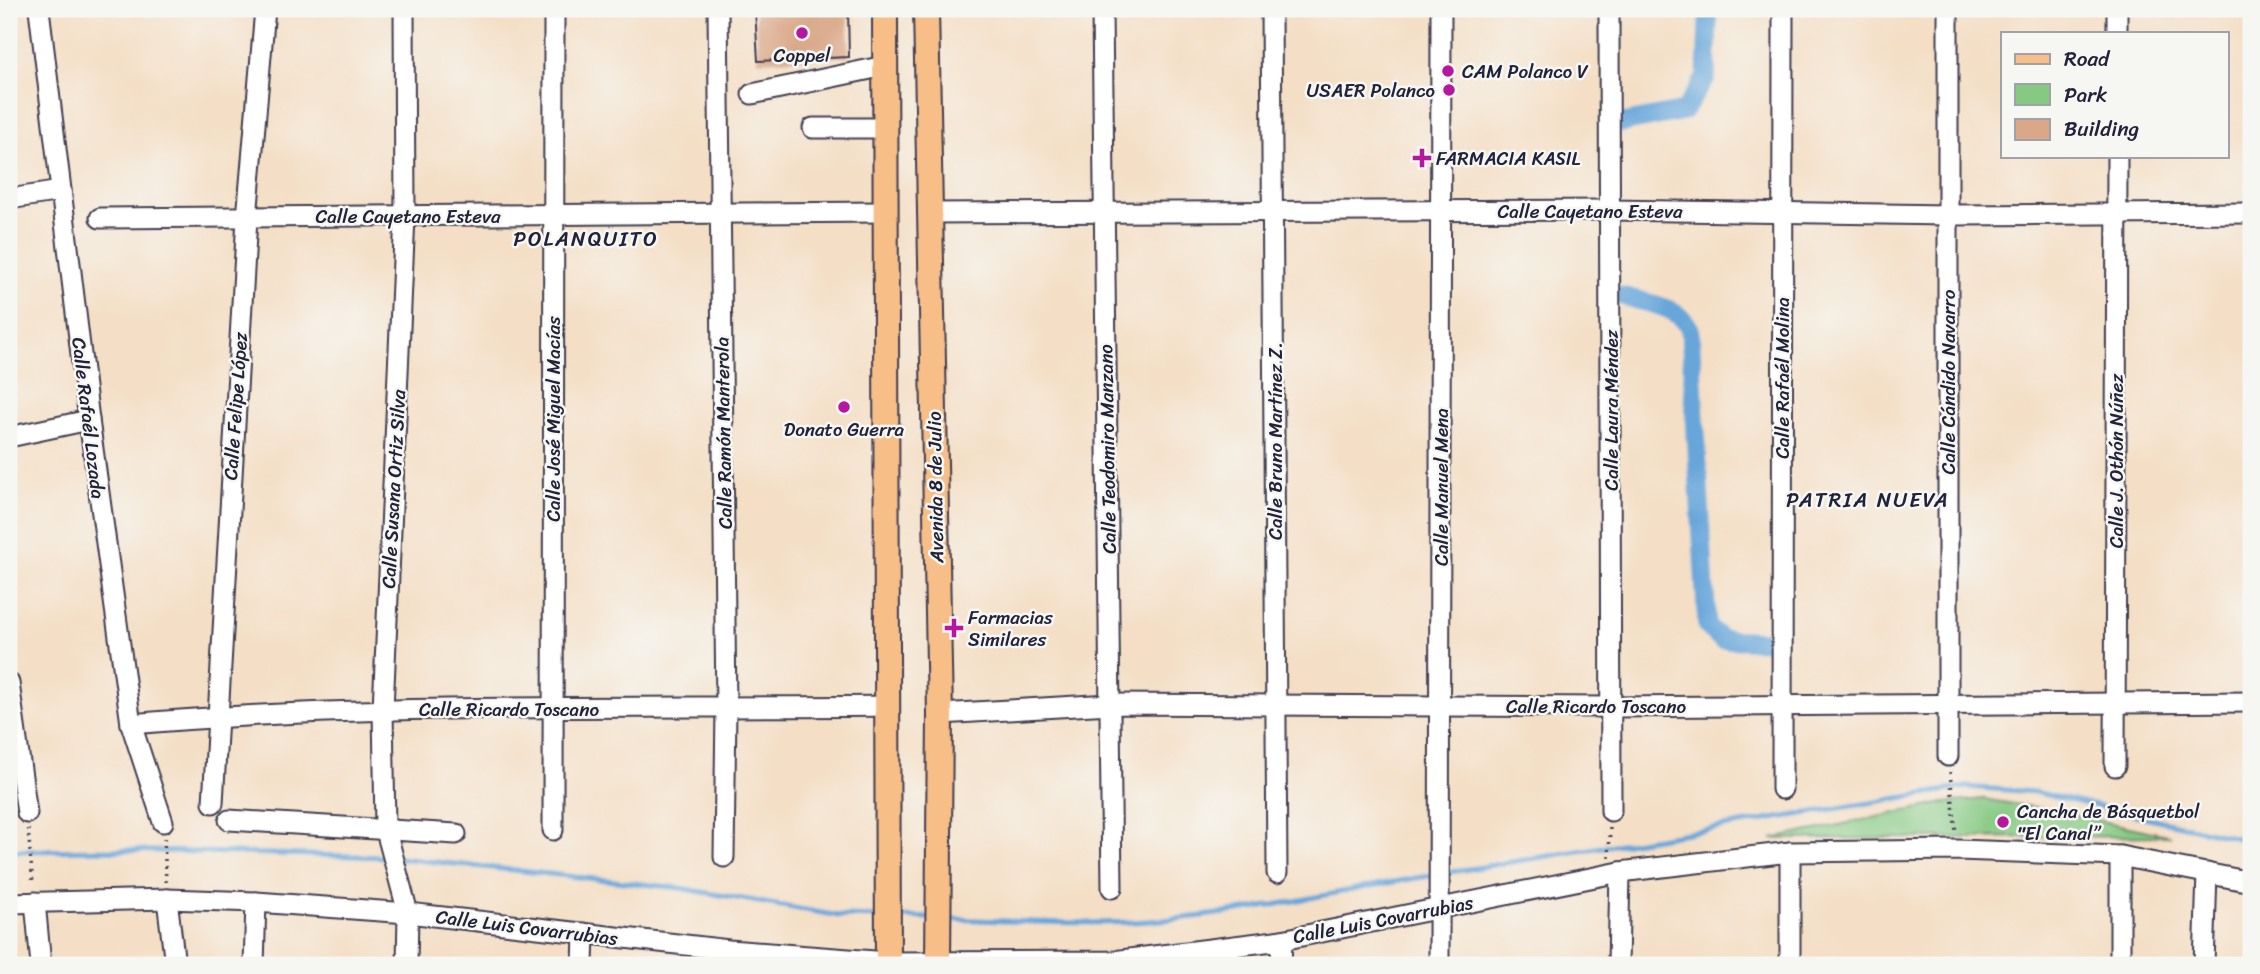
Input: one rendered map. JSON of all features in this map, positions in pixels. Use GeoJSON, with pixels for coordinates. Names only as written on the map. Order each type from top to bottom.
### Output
{"type":"FeatureCollection","features":[{"type":"Feature","properties":{"kind":"main road"},"geometry":{"type":"LineString","coordinates":[[885,9],[888,955]]}},
{"type":"Feature","properties":{"kind":"main road","name":"Avenida 8 de Julio"},"geometry":{"type":"LineString","coordinates":[[926,9],[940,714],[938,956]]}},
{"type":"Feature","properties":{"kind":"street","name":"Calle Rafaél Lozada"},"geometry":{"type":"LineString","coordinates":[[38,9],[89,420],[131,724],[163,821]]}},
{"type":"Feature","properties":{"kind":"street","name":"Calle Felipe López"},"geometry":{"type":"LineString","coordinates":[[213,803],[247,218],[265,9]]}},
{"type":"Feature","properties":{"kind":"street","name":"Calle Susana Ortiz Silva"},"geometry":{"type":"LineString","coordinates":[[404,9],[405,216],[383,709],[386,835],[408,913],[407,965]]}},
{"type":"Feature","properties":{"kind":"street","name":"Calle José Miguel Macías"},"geometry":{"type":"LineString","coordinates":[[553,830],[554,9]]}},
{"type":"Feature","properties":{"kind":"street","name":"Calle Ramón Manterola"},"geometry":{"type":"LineString","coordinates":[[718,9],[726,708],[724,857]]}},
{"type":"Feature","properties":{"kind":"street","name":"Calle Teodomiro Manzano"},"geometry":{"type":"LineString","coordinates":[[1102,9],[1112,888]]}},
{"type":"Feature","properties":{"kind":"street","name":"Calle Bruno Martínez Z."},"geometry":{"type":"LineString","coordinates":[[1271,9],[1277,873]]}},
{"type":"Feature","properties":{"kind":"street","name":"Calle Manuel Mena"},"geometry":{"type":"LineString","coordinates":[[1439,965],[1438,905],[1442,851],[1441,9]]}},
{"type":"Feature","properties":{"kind":"street","name":"Calle Laura Méndez"},"geometry":{"type":"LineString","coordinates":[[1609,9],[1611,811]]}},
{"type":"Feature","properties":{"kind":"street","name":"Calle Rafaél Molina"},"geometry":{"type":"LineString","coordinates":[[1782,789],[1783,9]]}},
{"type":"Feature","properties":{"kind":"street","name":"Calle Cándido Navarro"},"geometry":{"type":"LineString","coordinates":[[1948,9],[1949,766]]}},
{"type":"Feature","properties":{"kind":"street"},"geometry":{"type":"LineString","coordinates":[[2117,9],[2117,32]]}},
{"type":"Feature","properties":{"kind":"street"},"geometry":{"type":"LineString","coordinates":[[752,94],[885,66]]}},
{"type":"Feature","properties":{"kind":"street"},"geometry":{"type":"LineString","coordinates":[[813,128],[884,128]]}},
{"type":"Feature","properties":{"kind":"street","name":"Calle J. Othón Núñez"},"geometry":{"type":"LineString","coordinates":[[2115,766],[2117,158]]}},
{"type":"Feature","properties":{"kind":"street"},"geometry":{"type":"LineString","coordinates":[[9,199],[61,191]]}},
{"type":"Feature","properties":{"kind":"street","name":"Calle Cayetano Esteva"},"geometry":{"type":"LineString","coordinates":[[928,213],[1610,210],[1948,215],[2251,213]]}},
{"type":"Feature","properties":{"kind":"street","name":"Calle Cayetano Esteva"},"geometry":{"type":"LineString","coordinates":[[100,218],[884,212]]}},
{"type":"Feature","properties":{"kind":"street"},"geometry":{"type":"LineString","coordinates":[[9,437],[89,420]]}},
{"type":"Feature","properties":{"kind":"street"},"geometry":{"type":"LineString","coordinates":[[9,683],[27,813]]}},
{"type":"Feature","properties":{"kind":"street","name":"Calle Ricardo Toscano"},"geometry":{"type":"LineString","coordinates":[[940,714],[1110,704],[1612,707],[2251,702]]}},
{"type":"Feature","properties":{"kind":"street","name":"Calle Ricardo Toscano"},"geometry":{"type":"LineString","coordinates":[[131,724],[383,709],[887,706]]}},
{"type":"Feature","properties":{"kind":"street"},"geometry":{"type":"LineString","coordinates":[[229,820],[386,835],[456,834]]}},
{"type":"Feature","properties":{"kind":"street","name":"Calle Luis Covarrubias"},"geometry":{"type":"LineString","coordinates":[[9,904],[167,899],[256,902],[408,913],[584,933],[729,958],[888,955],[1113,963],[1282,940],[1438,905],[1620,872],[1790,852],[1958,849],[2120,856],[2251,882]]}},
{"type":"Feature","properties":{"kind":"street"},"geometry":{"type":"LineString","coordinates":[[1790,852],[1790,965]]}},
{"type":"Feature","properties":{"kind":"street"},"geometry":{"type":"LineString","coordinates":[[2120,856],[2120,965]]}},
{"type":"Feature","properties":{"kind":"street"},"geometry":{"type":"LineString","coordinates":[[1618,965],[1620,872]]}},
{"type":"Feature","properties":{"kind":"street"},"geometry":{"type":"LineString","coordinates":[[2204,965],[2207,873]]}},
{"type":"Feature","properties":{"kind":"street"},"geometry":{"type":"LineString","coordinates":[[167,899],[175,965]]}},
{"type":"Feature","properties":{"kind":"street"},"geometry":{"type":"LineString","coordinates":[[35,902],[41,965]]}},
{"type":"Feature","properties":{"kind":"street"},"geometry":{"type":"LineString","coordinates":[[254,965],[256,902]]}},
{"type":"Feature","properties":{"kind":"street"},"geometry":{"type":"LineString","coordinates":[[583,965],[584,933]]}},
{"type":"Feature","properties":{"kind":"street"},"geometry":{"type":"LineString","coordinates":[[1281,965],[1282,940]]}},
{"type":"Feature","properties":{"kind":"path"},"geometry":{"type":"LineString","coordinates":[[1949,766],[1958,849]]}},
{"type":"Feature","properties":{"kind":"path"},"geometry":{"type":"LineString","coordinates":[[1609,854],[1610,834]]}},
{"type":"Feature","properties":{"kind":"path"},"geometry":{"type":"LineString","coordinates":[[29,835],[32,868]]}},
{"type":"Feature","properties":{"kind":"path"},"geometry":{"type":"LineString","coordinates":[[164,842],[165,862]]}},
{"type":"Feature","properties":{"kind":"green space"},"geometry":{"type":"Polygon","coordinates":[[[1983,799],[2045,809],[2171,836],[1772,839],[1944,803],[1983,799]]]}},
{"type":"Feature","properties":{"kind":"building","name":"Coppel"},"geometry":{"type":"Polygon","coordinates":[[[755,9],[848,9],[849,57],[758,61],[755,9]]]}},
{"type":"Feature","properties":{"kind":"waterway"},"geometry":{"type":"LineString","coordinates":[[1622,123],[1684,111],[1706,77],[1708,21]]}},
{"type":"Feature","properties":{"kind":"waterway"},"geometry":{"type":"LineString","coordinates":[[1622,296],[1670,310],[1685,321],[1690,329],[1707,626],[1721,639],[1768,641]]}},
{"type":"Feature","properties":{"kind":"waterway"},"geometry":{"type":"LineString","coordinates":[[1445,873],[1966,787],[2034,792],[2251,841]]}},
{"type":"Feature","properties":{"kind":"waterway"},"geometry":{"type":"LineString","coordinates":[[9,851],[123,850],[390,857]]}},
{"type":"Feature","properties":{"kind":"waterway"},"geometry":{"type":"LineString","coordinates":[[399,858],[680,888],[839,916],[883,917]]}},
{"type":"Feature","properties":{"kind":"waterway"},"geometry":{"type":"LineString","coordinates":[[945,919],[1081,923],[1197,917],[1435,875]]}},
{"type":"Feature","properties":{"kind":"waterway"},"geometry":{"type":"LineString","coordinates":[[896,917],[931,918]]}},
{"type":"Feature","properties":{"kind":"place","name":"Coppel"},"geometry":{"type":"Point","coordinates":[802,33]}},
{"type":"Feature","properties":{"kind":"place","name":"CAM Polanco V"},"geometry":{"type":"Point","coordinates":[1448,71]}},
{"type":"Feature","properties":{"kind":"place","name":"USAER Polanco"},"geometry":{"type":"Point","coordinates":[1449,90]}},
{"type":"Feature","properties":{"kind":"place","name":"FARMACIA KASIL"},"geometry":{"type":"Point","coordinates":[1422,158]}},
{"type":"Feature","properties":{"kind":"place","name":"Donato Guerra"},"geometry":{"type":"Point","coordinates":[844,407]}},
{"type":"Feature","properties":{"kind":"place","name":"Farmacias Similares"},"geometry":{"type":"Point","coordinates":[954,628]}},
{"type":"Feature","properties":{"kind":"place","name":"Cancha de Básquetbol \"El Canal”"},"geometry":{"type":"Point","coordinates":[2003,822]}},
{"type":"Feature","properties":{"kind":"district","name":"POLANQUITO"},"geometry":{"type":"Point","coordinates":[586,239]}},
{"type":"Feature","properties":{"kind":"district","name":"PATRIA NUEVA"},"geometry":{"type":"Point","coordinates":[1868,500]}}]}
